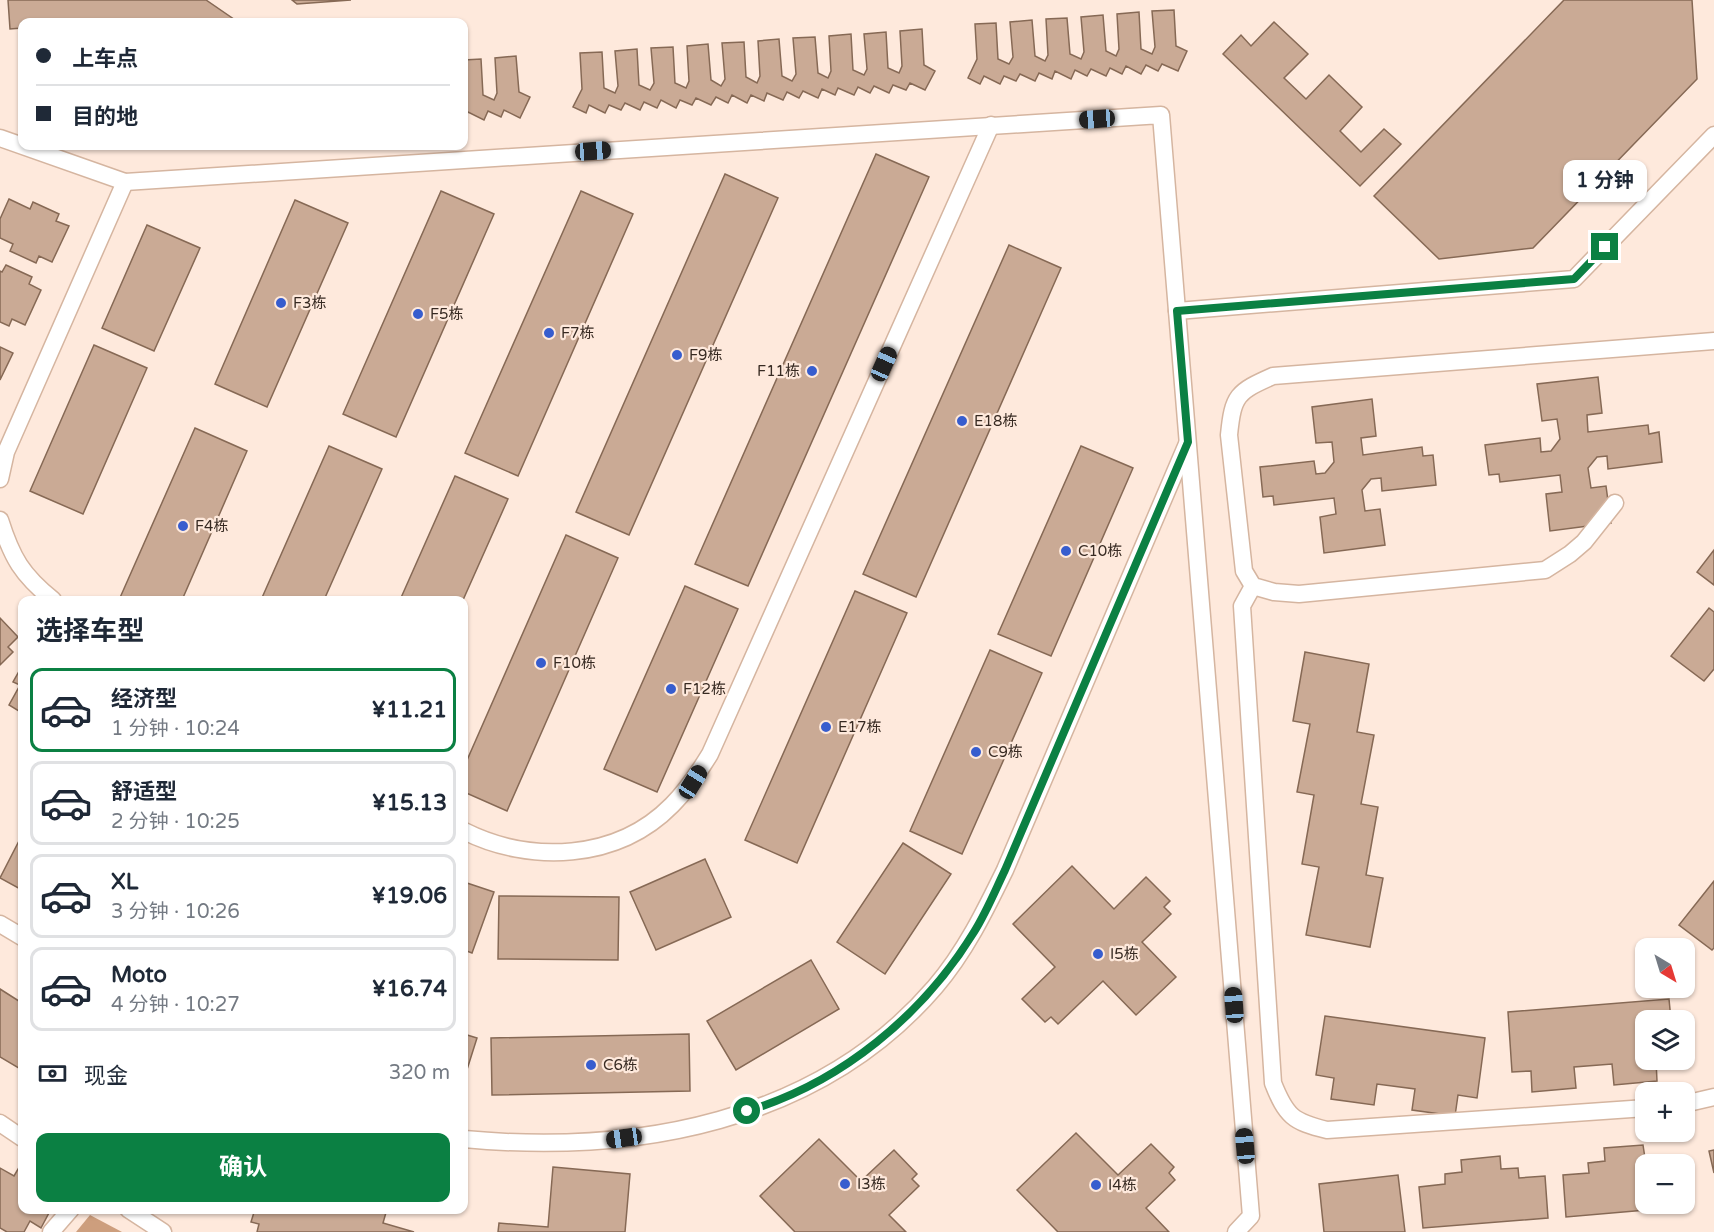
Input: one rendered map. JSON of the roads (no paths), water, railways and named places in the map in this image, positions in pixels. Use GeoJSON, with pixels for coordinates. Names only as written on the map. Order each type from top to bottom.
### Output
{"type":"FeatureCollection","features":[{"type":"Feature","properties":{"kind":"lane"},"geometry":{"type":"LineString","coordinates":[[34,150],[125,182],[1161,115],[1251,1216],[1236,1232]]}},
{"type":"Feature","properties":{"kind":"lane"},"geometry":{"type":"LineString","coordinates":[[468,833],[486,842],[517,850],[550,854],[583,850],[615,841],[644,827],[670,807],[693,782],[710,754],[991,125]]}},
{"type":"Feature","properties":{"kind":"lane"},"geometry":{"type":"LineString","coordinates":[[1177,311],[1574,279],[1714,135]]}},
{"type":"Feature","properties":{"kind":"lane"},"geometry":{"type":"LineString","coordinates":[[0,138],[18,144]]}},
{"type":"Feature","properties":{"kind":"lane"},"geometry":{"type":"LineString","coordinates":[[0,479],[6,452],[125,182]]}},
{"type":"Feature","properties":{"kind":"lane"},"geometry":{"type":"LineString","coordinates":[[1615,503],[1584,542],[1545,570],[1299,594],[1274,592],[1253,586],[1244,571],[1229,435],[1231,414],[1236,398],[1252,385],[1274,376],[1714,341]]}},
{"type":"Feature","properties":{"kind":"lane"},"geometry":{"type":"LineString","coordinates":[[468,1139],[521,1143],[608,1141],[704,1124],[769,1104],[831,1075],[887,1035],[935,987],[975,932],[1005,870],[1188,442]]}},
{"type":"Feature","properties":{"kind":"lane"},"geometry":{"type":"LineString","coordinates":[[0,520],[8,546],[22,573],[48,596]]}},
{"type":"Feature","properties":{"kind":"lane"},"geometry":{"type":"LineString","coordinates":[[1253,586],[1242,606],[1273,1083],[1280,1102],[1288,1113],[1304,1125],[1327,1130],[1635,1109]]}},
{"type":"Feature","properties":{"kind":"lane"},"geometry":{"type":"LineString","coordinates":[[0,924],[18,935]]}},
{"type":"Feature","properties":{"kind":"lane"},"geometry":{"type":"LineString","coordinates":[[1695,1101],[1714,1096]]}},
{"type":"Feature","properties":{"kind":"lane"},"geometry":{"type":"LineString","coordinates":[[0,1123],[18,1135]]}},
{"type":"Feature","properties":{"kind":"lane"},"geometry":{"type":"LineString","coordinates":[[51,1232],[67,1214]]}},
{"type":"Feature","properties":{"kind":"lane"},"geometry":{"type":"LineString","coordinates":[[136,1214],[163,1232]]}},
{"type":"Feature","properties":{"kind":"place","name":"F3栋"},"geometry":{"type":"Point","coordinates":[281,303]}},
{"type":"Feature","properties":{"kind":"place","name":"F5栋"},"geometry":{"type":"Point","coordinates":[418,314]}},
{"type":"Feature","properties":{"kind":"place","name":"F7栋"},"geometry":{"type":"Point","coordinates":[549,333]}},
{"type":"Feature","properties":{"kind":"place","name":"F9栋"},"geometry":{"type":"Point","coordinates":[677,355]}},
{"type":"Feature","properties":{"kind":"place","name":"F11栋"},"geometry":{"type":"Point","coordinates":[812,371]}},
{"type":"Feature","properties":{"kind":"place","name":"E18栋"},"geometry":{"type":"Point","coordinates":[962,421]}},
{"type":"Feature","properties":{"kind":"place","name":"F4栋"},"geometry":{"type":"Point","coordinates":[183,526]}},
{"type":"Feature","properties":{"kind":"place","name":"C10栋"},"geometry":{"type":"Point","coordinates":[1066,551]}},
{"type":"Feature","properties":{"kind":"place","name":"F10栋"},"geometry":{"type":"Point","coordinates":[541,663]}},
{"type":"Feature","properties":{"kind":"place","name":"F12栋"},"geometry":{"type":"Point","coordinates":[671,689]}},
{"type":"Feature","properties":{"kind":"place","name":"E17栋"},"geometry":{"type":"Point","coordinates":[826,727]}},
{"type":"Feature","properties":{"kind":"place","name":"C9栋"},"geometry":{"type":"Point","coordinates":[976,752]}},
{"type":"Feature","properties":{"kind":"place","name":"I5栋"},"geometry":{"type":"Point","coordinates":[1098,954]}},
{"type":"Feature","properties":{"kind":"place","name":"C6栋"},"geometry":{"type":"Point","coordinates":[591,1065]}},
{"type":"Feature","properties":{"kind":"place","name":"I3栋"},"geometry":{"type":"Point","coordinates":[845,1184]}},
{"type":"Feature","properties":{"kind":"place","name":"I4栋"},"geometry":{"type":"Point","coordinates":[1096,1185]}}]}
